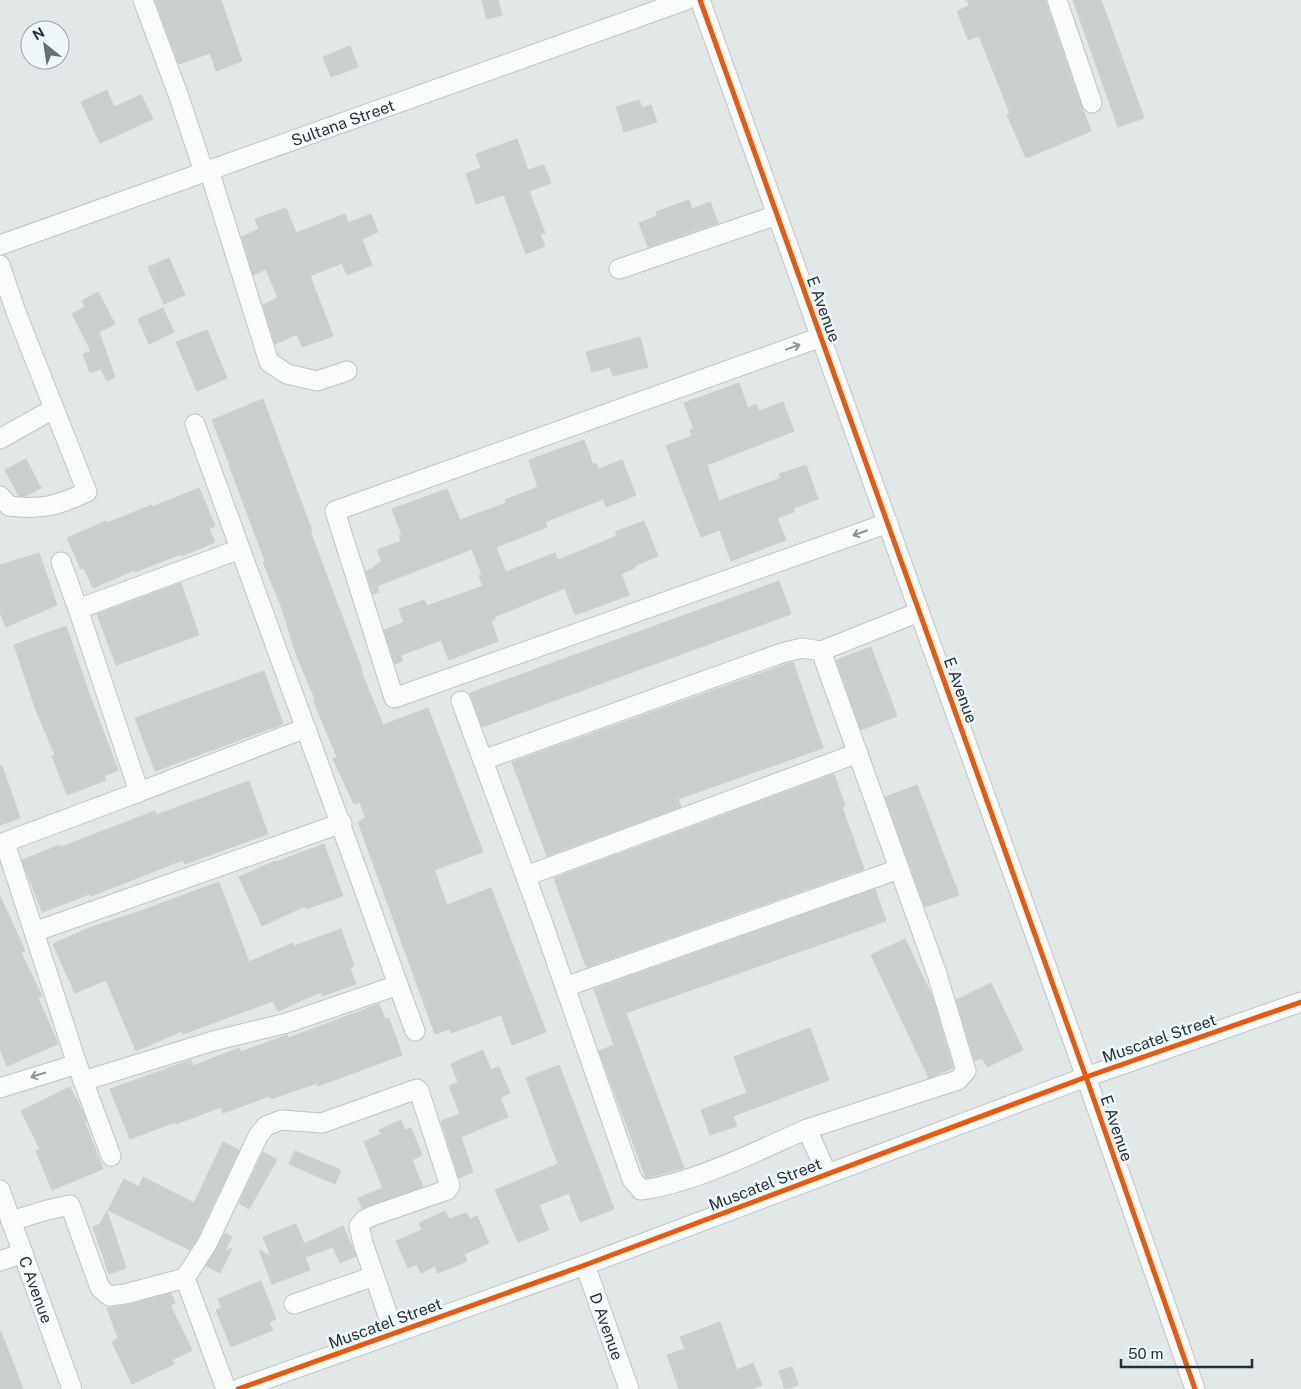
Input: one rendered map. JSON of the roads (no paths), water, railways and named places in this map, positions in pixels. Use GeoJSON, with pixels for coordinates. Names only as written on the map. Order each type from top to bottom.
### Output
{"type":"FeatureCollection","features":[{"type":"Feature","properties":{"kind":"street"},"geometry":{"type":"LineString","coordinates":[[143,0],[207,171],[269,362],[287,374],[317,381],[347,371]]}},
{"type":"Feature","properties":{"kind":"street","name":"Sultana Street"},"geometry":{"type":"LineString","coordinates":[[0,245],[686,0]]}},
{"type":"Feature","properties":{"kind":"street","name":"E Avenue"},"geometry":{"type":"LineString","coordinates":[[700,0],[1086,1077],[1195,1389]]}},
{"type":"Feature","properties":{"kind":"street"},"geometry":{"type":"LineString","coordinates":[[1057,0],[1092,103]]}},
{"type":"Feature","properties":{"kind":"street"},"geometry":{"type":"LineString","coordinates":[[618,269],[777,215]]}},
{"type":"Feature","properties":{"kind":"street"},"geometry":{"type":"LineString","coordinates":[[0,265],[16,312],[86,492],[64,503],[32,509],[8,506],[0,496]]}},
{"type":"Feature","properties":{"kind":"street"},"geometry":{"type":"LineString","coordinates":[[821,337],[335,511],[394,698],[888,523]]}},
{"type":"Feature","properties":{"kind":"street"},"geometry":{"type":"LineString","coordinates":[[0,439],[54,410]]}},
{"type":"Feature","properties":{"kind":"street"},"geometry":{"type":"LineString","coordinates":[[195,424],[342,824],[415,1031]]}},
{"type":"Feature","properties":{"kind":"street"},"geometry":{"type":"LineString","coordinates":[[78,609],[240,549]]}},
{"type":"Feature","properties":{"kind":"street"},"geometry":{"type":"LineString","coordinates":[[61,562],[139,792]]}},
{"type":"Feature","properties":{"kind":"street"},"geometry":{"type":"LineString","coordinates":[[483,760],[782,653],[802,648],[821,651],[919,612]]}},
{"type":"Feature","properties":{"kind":"street"},"geometry":{"type":"LineString","coordinates":[[461,702],[526,876],[632,1179],[641,1190],[658,1188],[714,1169],[807,1129],[958,1080],[966,1071],[937,974],[821,651]]}},
{"type":"Feature","properties":{"kind":"street"},"geometry":{"type":"LineString","coordinates":[[111,1156],[80,1072],[34,932],[2,844],[306,728]]}},
{"type":"Feature","properties":{"kind":"street"},"geometry":{"type":"LineString","coordinates":[[526,876],[858,753]]}},
{"type":"Feature","properties":{"kind":"street"},"geometry":{"type":"LineString","coordinates":[[34,932],[342,824]]}},
{"type":"Feature","properties":{"kind":"street"},"geometry":{"type":"LineString","coordinates":[[565,987],[899,869]]}},
{"type":"Feature","properties":{"kind":"street"},"geometry":{"type":"LineString","coordinates":[[0,1088],[80,1072],[287,1023],[398,985]]}},
{"type":"Feature","properties":{"kind":"street","name":"Muscatel Street"},"geometry":{"type":"LineString","coordinates":[[238,1389],[585,1265],[1086,1077],[1301,1002]]}},
{"type":"Feature","properties":{"kind":"street"},"geometry":{"type":"LineString","coordinates":[[9,1232],[70,1205],[100,1288],[109,1296],[125,1294],[185,1278],[207,1244],[258,1136],[266,1126],[281,1120],[322,1123],[416,1089],[419,1091],[450,1186],[447,1190],[364,1220],[359,1226],[394,1333]]}},
{"type":"Feature","properties":{"kind":"street"},"geometry":{"type":"LineString","coordinates":[[807,1129],[827,1174]]}},
{"type":"Feature","properties":{"kind":"street","name":"C Avenue"},"geometry":{"type":"LineString","coordinates":[[0,1190],[9,1232],[23,1253],[72,1389]]}},
{"type":"Feature","properties":{"kind":"street"},"geometry":{"type":"LineString","coordinates":[[0,1260],[23,1253]]}},
{"type":"Feature","properties":{"kind":"street","name":"D Avenue"},"geometry":{"type":"LineString","coordinates":[[585,1265],[629,1389]]}},
{"type":"Feature","properties":{"kind":"street"},"geometry":{"type":"LineString","coordinates":[[294,1304],[374,1276]]}},
{"type":"Feature","properties":{"kind":"street"},"geometry":{"type":"LineString","coordinates":[[185,1278],[226,1389]]}}]}
